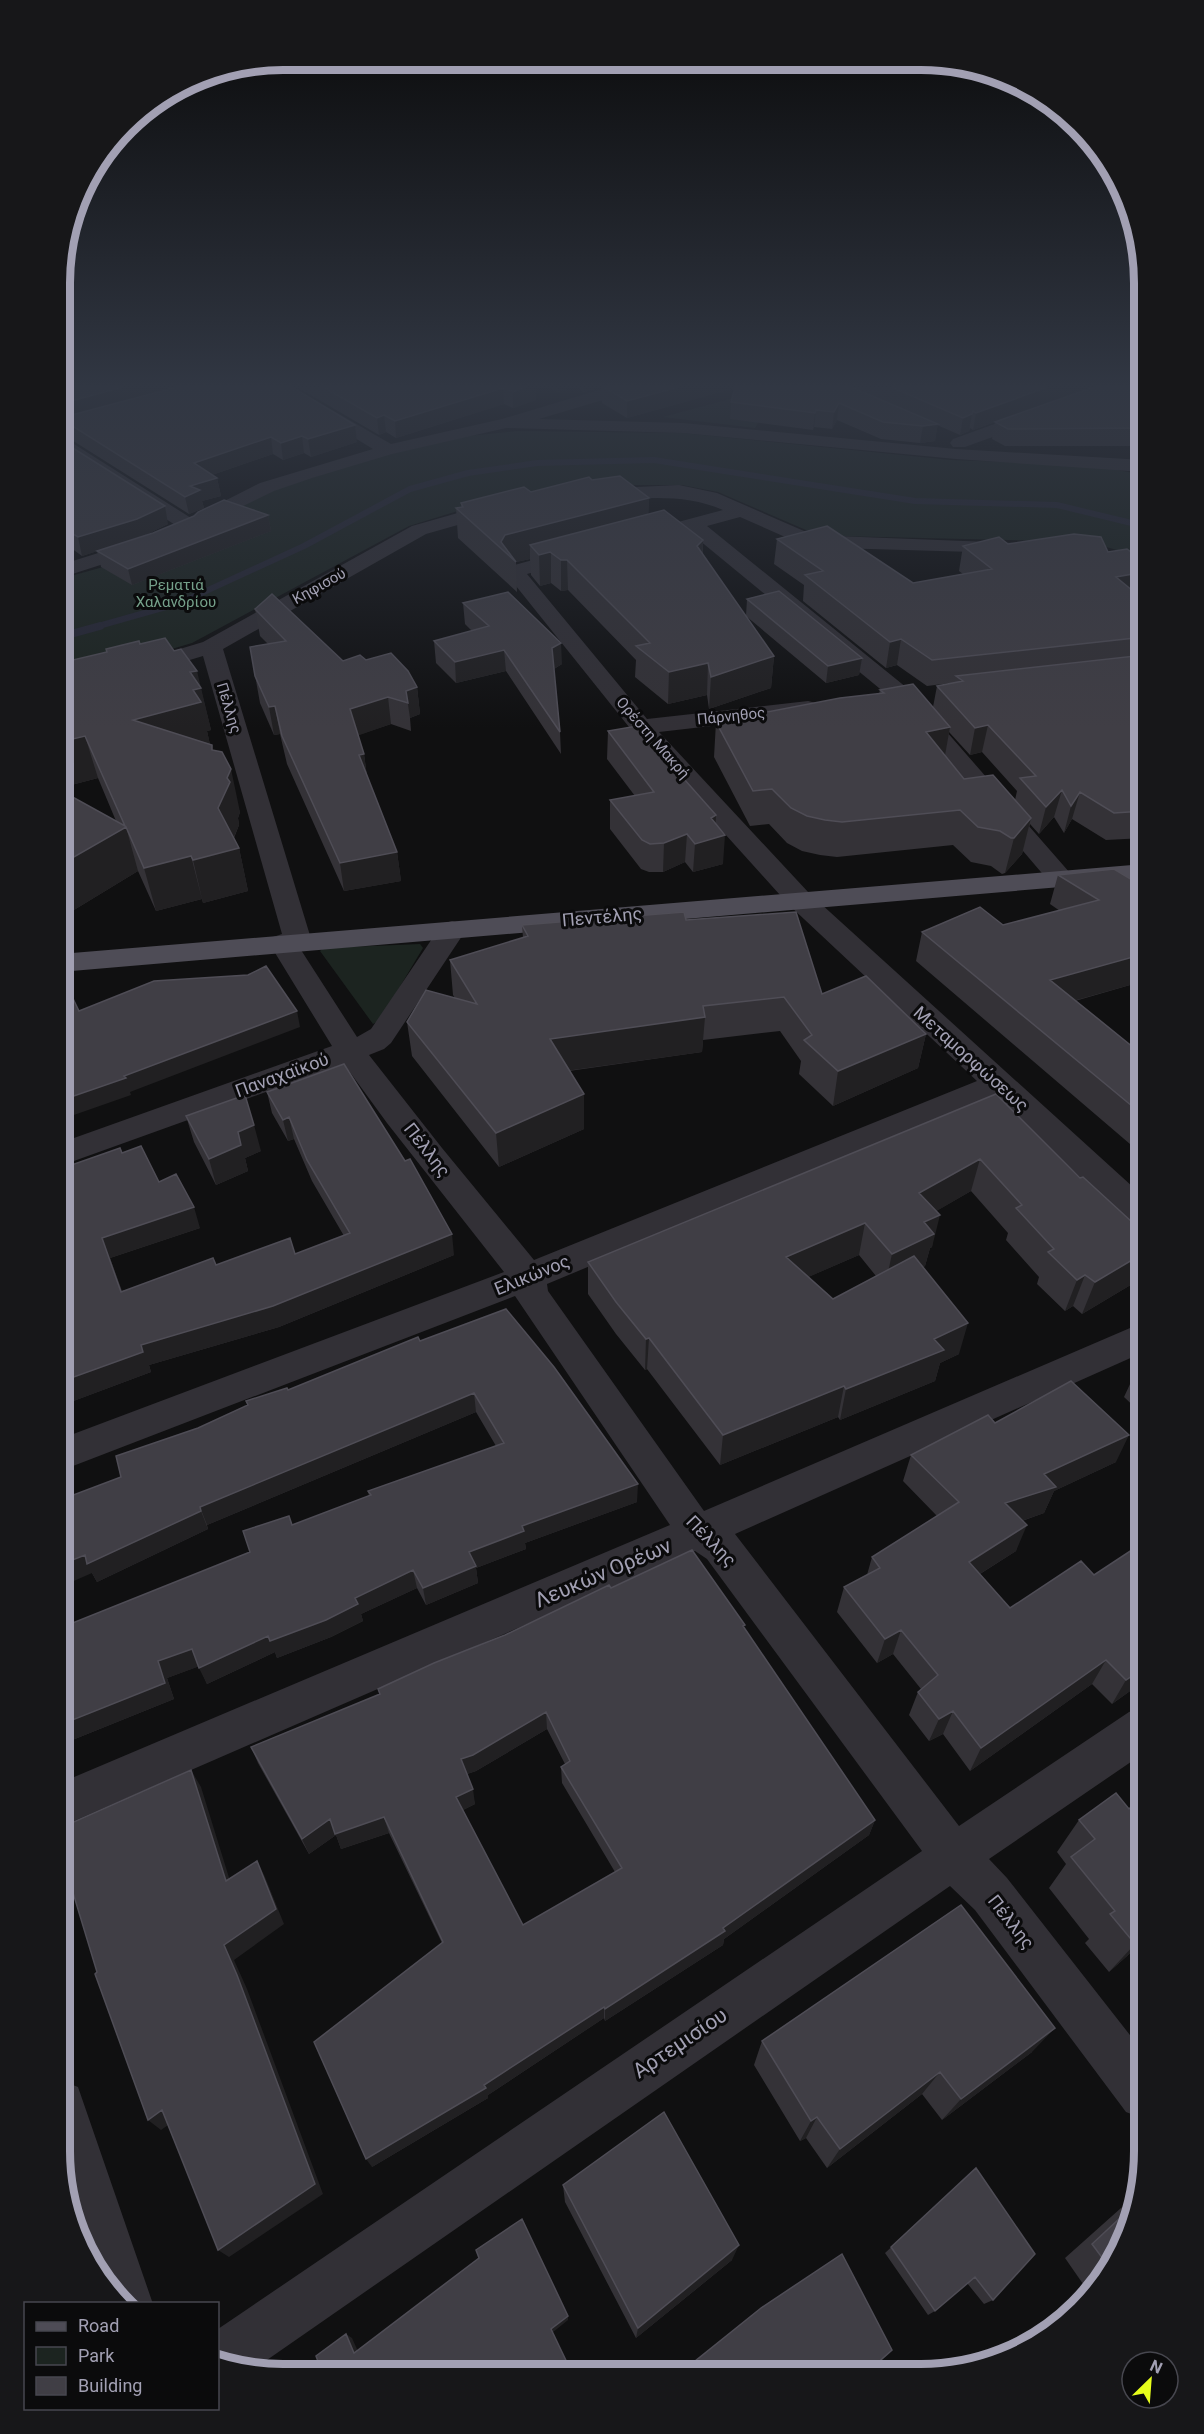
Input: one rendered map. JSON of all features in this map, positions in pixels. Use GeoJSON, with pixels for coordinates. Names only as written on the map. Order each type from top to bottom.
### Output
{"type":"FeatureCollection","features":[{"type":"Feature","properties":{"kind":"main road","name":"Πεντέλης"},"geometry":{"type":"LineString","coordinates":[[70,962],[799,899],[1134,873]]}},
{"type":"Feature","properties":{"kind":"street"},"geometry":{"type":"LineString","coordinates":[[150,501],[190,526]]}},
{"type":"Feature","properties":{"kind":"street"},"geometry":{"type":"LineString","coordinates":[[70,569],[106,559],[190,526],[241,501]]}},
{"type":"Feature","properties":{"kind":"street"},"geometry":{"type":"LineString","coordinates":[[718,501],[799,536],[836,542],[1023,547]]}},
{"type":"Feature","properties":{"kind":"street","name":"Κηφισού"},"geometry":{"type":"LineString","coordinates":[[70,689],[211,647],[419,530],[514,504]]}},
{"type":"Feature","properties":{"kind":"street"},"geometry":{"type":"LineString","coordinates":[[625,542],[740,511]]}},
{"type":"Feature","properties":{"kind":"street"},"geometry":{"type":"LineString","coordinates":[[692,524],[915,696],[1060,879]]}},
{"type":"Feature","properties":{"kind":"street","name":"Ορέστη Μακρή"},"geometry":{"type":"LineString","coordinates":[[592,550],[514,571],[641,727],[799,899]]}},
{"type":"Feature","properties":{"kind":"street","name":"Πέλλης"},"geometry":{"type":"LineString","coordinates":[[211,647],[296,968],[349,1051],[528,1277],[532,1295],[697,1532],[721,1546],[954,1857],[991,1894],[1134,2081]]}},
{"type":"Feature","properties":{"kind":"street"},"geometry":{"type":"LineString","coordinates":[[870,701],[915,696]]}},
{"type":"Feature","properties":{"kind":"street","name":"Πάρνηθος"},"geometry":{"type":"LineString","coordinates":[[641,727],[824,706]]}},
{"type":"Feature","properties":{"kind":"street"},"geometry":{"type":"LineString","coordinates":[[1116,874],[1134,887]]}},
{"type":"Feature","properties":{"kind":"street","name":"Μεταμορφώσεως"},"geometry":{"type":"LineString","coordinates":[[799,899],[1134,1208]]}},
{"type":"Feature","properties":{"kind":"street","name":"Παναχαϊκού"},"geometry":{"type":"LineString","coordinates":[[70,1151],[374,1042],[381,1036],[452,930]]}},
{"type":"Feature","properties":{"kind":"street","name":"Ελικώνος"},"geometry":{"type":"LineString","coordinates":[[70,1451],[528,1277],[998,1083]]}},
{"type":"Feature","properties":{"kind":"street","name":"Λευκών Ορέων"},"geometry":{"type":"LineString","coordinates":[[70,1802],[697,1532],[1134,1340]]}},
{"type":"Feature","properties":{"kind":"street","name":"Αρτεμισίου"},"geometry":{"type":"LineString","coordinates":[[227,2356],[1134,1734]]}},
{"type":"Feature","properties":{"kind":"street"},"geometry":{"type":"LineString","coordinates":[[70,2134],[121,2288]]}},
{"type":"Feature","properties":{"kind":"green space","name":"Ρεματιά Χαλανδρίου"},"geometry":{"type":"Polygon","coordinates":[[[250,501],[499,501],[487,502],[409,526],[192,643],[70,679],[70,576],[114,564],[250,501]]]}},
{"type":"Feature","properties":{"kind":"green space"},"geometry":{"type":"Polygon","coordinates":[[[738,501],[1134,501],[1134,556],[1089,542],[837,536],[806,530],[738,501]]]}},
{"type":"Feature","properties":{"kind":"green space"},"geometry":{"type":"Polygon","coordinates":[[[420,944],[423,948],[380,1020],[373,1024],[320,951],[323,948],[420,944]]]}},
{"type":"Feature","properties":{"kind":"building"},"geometry":{"type":"Polygon","coordinates":[[[70,501],[156,501],[165,506],[137,519],[78,537],[70,532],[70,501]]]}},
{"type":"Feature","properties":{"kind":"building"},"geometry":{"type":"Polygon","coordinates":[[[226,501],[268,515],[128,569],[97,551],[153,533],[194,516],[198,512],[226,501]]]}},
{"type":"Feature","properties":{"kind":"building"},"geometry":{"type":"Polygon","coordinates":[[[471,501],[639,501],[505,535],[501,542],[516,562],[456,508],[463,507],[461,503],[471,501]]]}},
{"type":"Feature","properties":{"kind":"building"},"geometry":{"type":"Polygon","coordinates":[[[664,510],[703,540],[697,546],[774,656],[711,677],[708,663],[669,672],[636,646],[650,643],[567,560],[561,560],[550,552],[539,555],[530,545],[664,510]]]}},
{"type":"Feature","properties":{"kind":"building"},"geometry":{"type":"Polygon","coordinates":[[[827,526],[913,583],[992,569],[963,546],[999,537],[1008,544],[1074,534],[1101,537],[1108,552],[1127,549],[1134,554],[1134,574],[1116,577],[1134,592],[1134,638],[932,660],[901,639],[890,642],[805,575],[823,571],[777,539],[827,526]]]}},
{"type":"Feature","properties":{"kind":"building"},"geometry":{"type":"Polygon","coordinates":[[[779,591],[862,658],[828,666],[747,599],[779,591]]]}},
{"type":"Feature","properties":{"kind":"building"},"geometry":{"type":"Polygon","coordinates":[[[508,592],[561,643],[552,648],[560,732],[504,650],[455,662],[434,641],[489,626],[463,603],[508,592]]]}},
{"type":"Feature","properties":{"kind":"building"},"geometry":{"type":"Polygon","coordinates":[[[272,594],[343,661],[360,655],[366,660],[391,653],[408,671],[417,687],[406,691],[408,703],[388,697],[350,709],[364,754],[359,755],[397,852],[340,863],[282,736],[275,706],[269,707],[255,676],[250,647],[286,641],[255,609],[272,594]]]}},
{"type":"Feature","properties":{"kind":"building"},"geometry":{"type":"Polygon","coordinates":[[[165,638],[174,651],[181,649],[197,671],[190,672],[201,688],[193,690],[201,702],[133,720],[212,745],[212,750],[222,752],[231,769],[227,778],[230,782],[218,808],[239,848],[193,860],[191,856],[144,868],[126,827],[70,859],[70,796],[125,826],[85,736],[70,740],[70,661],[107,652],[106,649],[139,641],[140,644],[165,638]]]}},
{"type":"Feature","properties":{"kind":"building"},"geometry":{"type":"Polygon","coordinates":[[[1134,656],[1134,812],[1114,813],[1080,792],[1071,806],[1062,790],[1046,807],[1020,778],[1036,776],[988,725],[975,728],[937,686],[963,681],[956,676],[1134,656]]]}},
{"type":"Feature","properties":{"kind":"building"},"geometry":{"type":"Polygon","coordinates":[[[913,684],[950,727],[926,732],[964,779],[993,775],[1031,818],[1014,838],[1000,831],[978,827],[960,810],[842,822],[807,816],[791,808],[772,789],[753,791],[716,722],[840,698],[884,693],[880,690],[913,684]]]}},
{"type":"Feature","properties":{"kind":"building"},"geometry":{"type":"Polygon","coordinates":[[[637,726],[716,815],[711,818],[725,835],[695,844],[687,834],[664,843],[650,844],[642,840],[610,800],[654,792],[608,731],[637,726]]]}},
{"type":"Feature","properties":{"kind":"building"},"geometry":{"type":"Polygon","coordinates":[[[1114,869],[1134,881],[1134,957],[1050,980],[1134,1048],[1134,1108],[922,932],[980,907],[1003,925],[1099,900],[1058,875],[1114,869]]]}},
{"type":"Feature","properties":{"kind":"building"},"geometry":{"type":"Polygon","coordinates":[[[684,912],[686,920],[796,912],[822,994],[866,976],[926,1034],[838,1071],[804,1040],[812,1035],[784,997],[703,1006],[705,1017],[550,1039],[584,1094],[496,1133],[407,1022],[426,990],[477,1004],[450,960],[528,936],[522,925],[684,912]]]}},
{"type":"Feature","properties":{"kind":"building"},"geometry":{"type":"Polygon","coordinates":[[[266,966],[297,1011],[124,1076],[126,1078],[70,1097],[70,992],[79,1011],[154,981],[248,975],[266,966]]]}},
{"type":"Feature","properties":{"kind":"building"},"geometry":{"type":"Polygon","coordinates":[[[344,1064],[405,1161],[410,1159],[452,1234],[273,1306],[141,1345],[143,1352],[70,1378],[70,1166],[120,1148],[122,1153],[141,1146],[159,1182],[176,1174],[194,1207],[102,1238],[121,1292],[213,1258],[216,1265],[290,1238],[295,1254],[350,1233],[307,1160],[289,1117],[283,1120],[267,1092],[344,1064]]]}},
{"type":"Feature","properties":{"kind":"building"},"geometry":{"type":"Polygon","coordinates":[[[996,1094],[1080,1178],[1083,1177],[1134,1224],[1134,1259],[1095,1282],[1085,1275],[1077,1280],[1048,1252],[1054,1249],[1016,1208],[1022,1205],[980,1159],[919,1193],[940,1215],[924,1222],[934,1234],[892,1254],[865,1223],[786,1257],[833,1299],[914,1256],[968,1323],[934,1339],[944,1350],[846,1389],[844,1386],[723,1435],[649,1338],[646,1339],[616,1302],[588,1262],[996,1094]]]}},
{"type":"Feature","properties":{"kind":"building"},"geometry":{"type":"Polygon","coordinates":[[[245,1095],[254,1125],[238,1132],[241,1145],[209,1159],[186,1116],[245,1095]]]}},
{"type":"Feature","properties":{"kind":"building"},"geometry":{"type":"Polygon","coordinates":[[[506,1309],[554,1367],[638,1484],[522,1526],[524,1531],[469,1552],[476,1566],[423,1588],[413,1570],[355,1598],[358,1604],[326,1620],[270,1641],[268,1636],[199,1668],[192,1649],[158,1661],[165,1683],[70,1721],[70,1624],[250,1552],[243,1531],[289,1516],[292,1525],[371,1495],[368,1491],[504,1443],[474,1393],[200,1507],[201,1511],[87,1564],[85,1555],[70,1561],[70,1496],[121,1477],[116,1456],[198,1428],[248,1405],[246,1401],[287,1388],[288,1390],[418,1337],[420,1341],[506,1309]]]}},
{"type":"Feature","properties":{"kind":"building"},"geometry":{"type":"Polygon","coordinates":[[[1071,1381],[1129,1435],[1044,1474],[1056,1487],[1005,1503],[1027,1525],[969,1562],[1010,1608],[1081,1561],[1094,1575],[1134,1549],[1134,1675],[1126,1680],[1106,1660],[981,1748],[953,1711],[939,1719],[918,1692],[938,1675],[901,1630],[885,1639],[844,1587],[880,1568],[872,1557],[959,1502],[911,1455],[988,1415],[995,1423],[1071,1381]]]}},
{"type":"Feature","properties":{"kind":"building"},"geometry":{"type":"Polygon","coordinates":[[[692,1550],[875,1820],[723,1928],[725,1931],[484,2085],[486,2088],[366,2159],[314,2042],[443,1942],[384,1817],[335,1834],[330,1819],[302,1839],[251,1747],[380,1694],[378,1689],[434,1663],[505,1635],[609,1585],[611,1588],[692,1550]],[[546,1712],[473,1755],[461,1759],[473,1789],[456,1797],[523,1925],[622,1868],[561,1767],[570,1761],[546,1712]]]}},
{"type":"Feature","properties":{"kind":"building"},"geometry":{"type":"Polygon","coordinates":[[[191,1770],[226,1881],[257,1861],[276,1909],[224,1945],[315,2184],[218,2250],[162,2110],[148,2120],[95,1974],[97,1972],[70,1883],[70,1824],[191,1770]]]}},
{"type":"Feature","properties":{"kind":"building"},"geometry":{"type":"Polygon","coordinates":[[[1116,1793],[1129,1809],[1134,1804],[1134,1943],[1110,1914],[1115,1911],[1071,1857],[1095,1839],[1079,1820],[1116,1793]]]}},
{"type":"Feature","properties":{"kind":"building"},"geometry":{"type":"Polygon","coordinates":[[[961,1905],[1055,2028],[961,2099],[940,2072],[840,2149],[817,2117],[811,2121],[762,2041],[961,1905]]]}},
{"type":"Feature","properties":{"kind":"building"},"geometry":{"type":"Polygon","coordinates":[[[664,2112],[739,2245],[638,2328],[563,2185],[664,2112]]]}},
{"type":"Feature","properties":{"kind":"building"},"geometry":{"type":"Polygon","coordinates":[[[976,2168],[1035,2254],[993,2300],[975,2277],[935,2311],[891,2247],[976,2168]]]}},
{"type":"Feature","properties":{"kind":"building"},"geometry":{"type":"Polygon","coordinates":[[[1123,2215],[1112,2245],[1104,2260],[1092,2244],[1123,2215]]]}},
{"type":"Feature","properties":{"kind":"building"},"geometry":{"type":"Polygon","coordinates":[[[522,2219],[568,2316],[551,2329],[568,2364],[319,2364],[316,2356],[346,2334],[354,2353],[479,2258],[476,2250],[522,2219]]]}},
{"type":"Feature","properties":{"kind":"building"},"geometry":{"type":"Polygon","coordinates":[[[842,2254],[892,2350],[876,2364],[691,2364],[761,2308],[842,2254]]]}},
{"type":"Feature","properties":{"kind":"waterway"},"geometry":{"type":"LineString","coordinates":[[95,627],[180,603],[304,546],[388,501]]}},
{"type":"Feature","properties":{"kind":"waterway"},"geometry":{"type":"LineString","coordinates":[[912,501],[1057,505],[1134,524]]}},
{"type":"Feature","properties":{"kind":"waterway"},"geometry":{"type":"LineString","coordinates":[[70,634],[100,626]]}}]}
